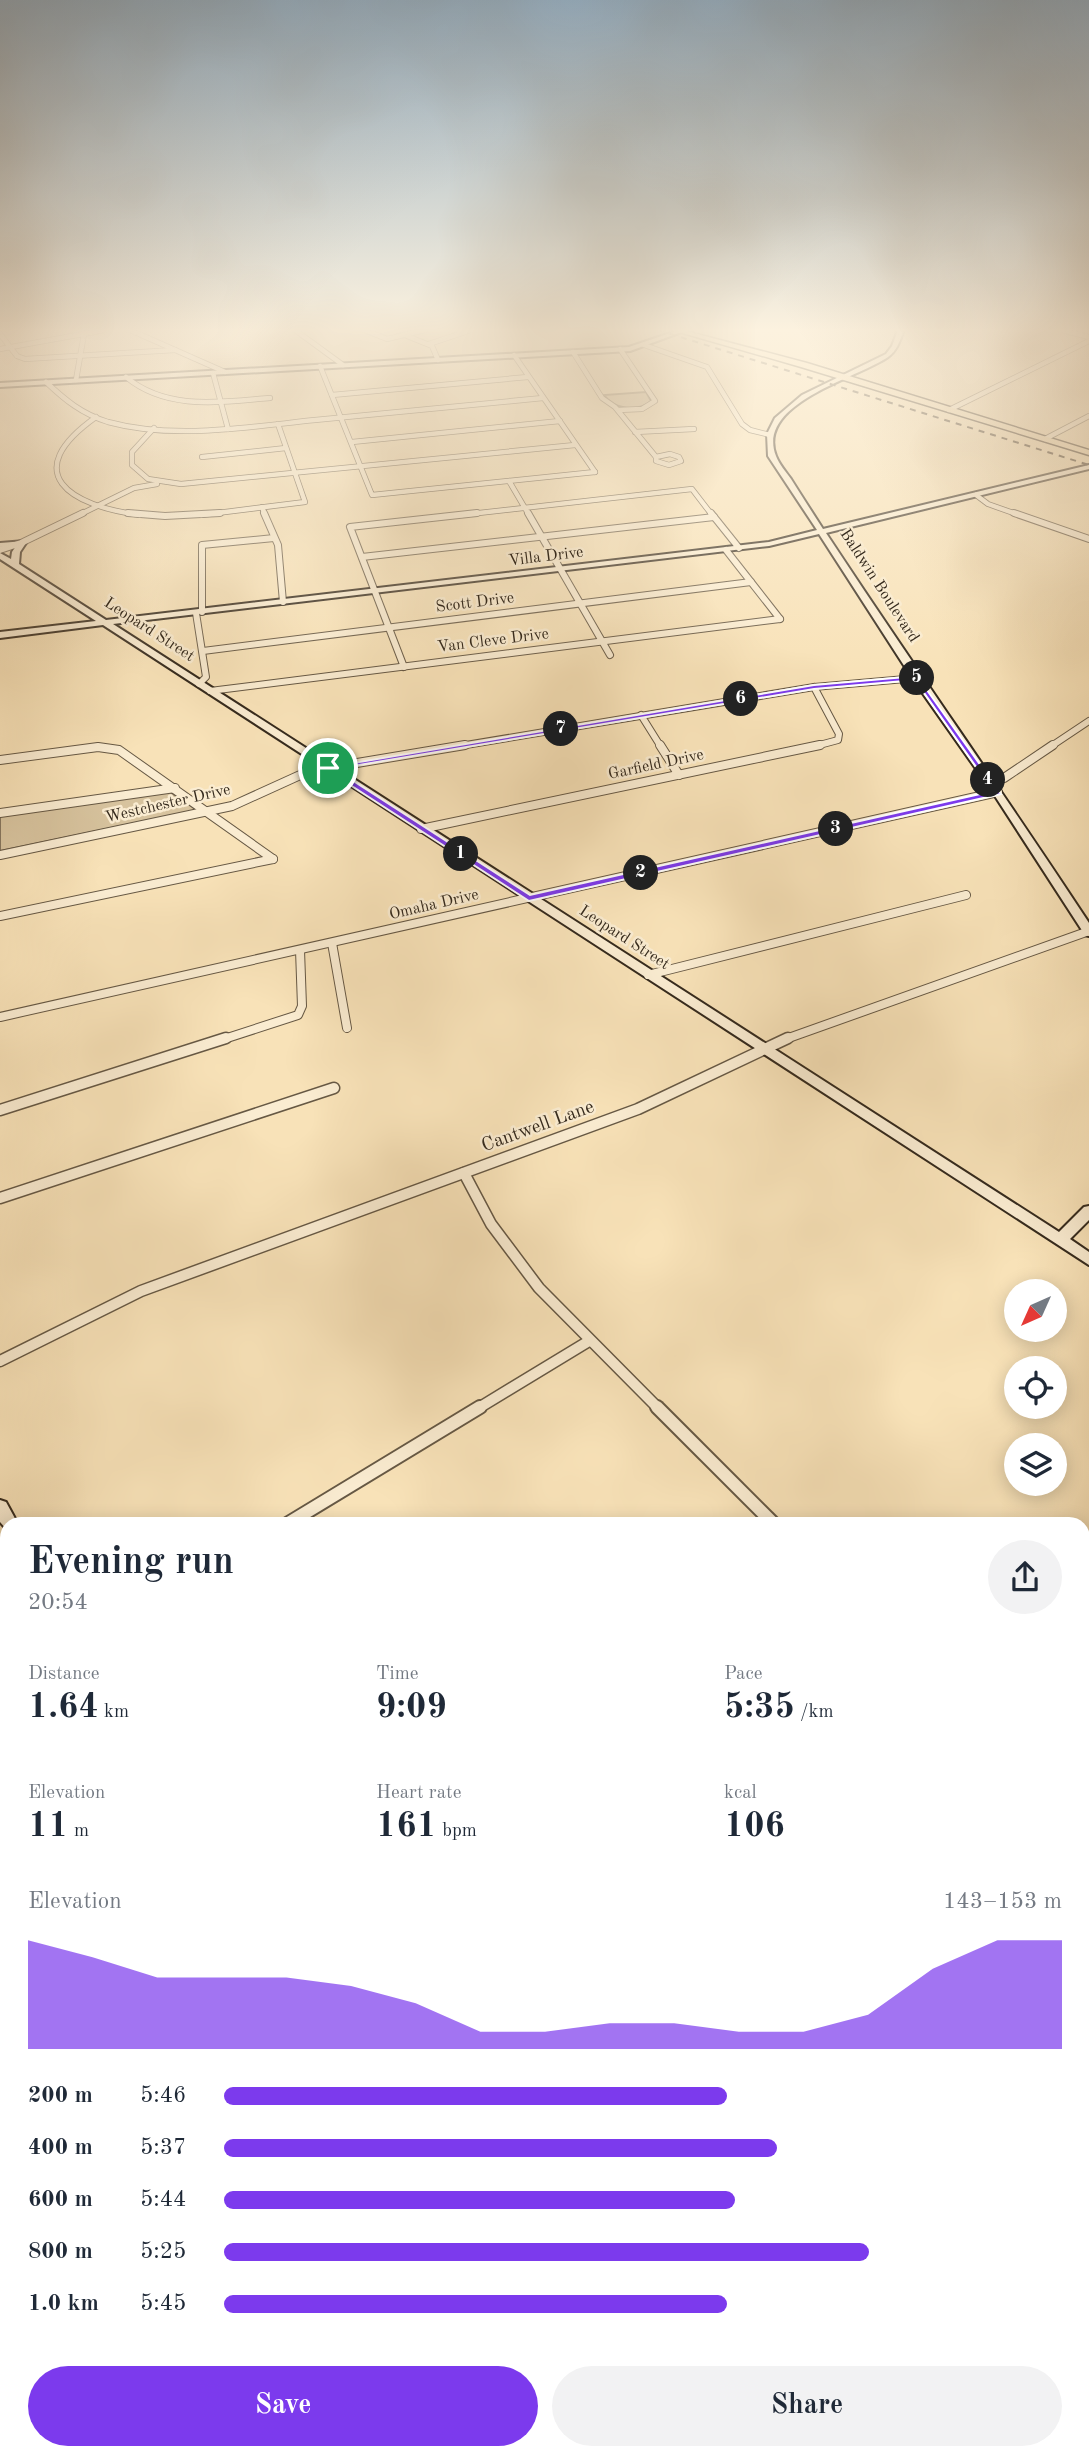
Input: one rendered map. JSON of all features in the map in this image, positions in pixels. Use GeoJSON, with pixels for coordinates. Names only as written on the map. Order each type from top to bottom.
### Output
{"type":"FeatureCollection","features":[{"type":"Feature","properties":{"kind":"main road","name":"Baldwin Boulevard"},"geometry":{"type":"LineString","coordinates":[[772,445],[776,465],[1089,931]]}},
{"type":"Feature","properties":{"kind":"main road"},"geometry":{"type":"LineString","coordinates":[[1063,445],[1089,453]]}},
{"type":"Feature","properties":{"kind":"main road","name":"Villa Drive"},"geometry":{"type":"LineString","coordinates":[[0,635],[769,544],[1089,467]]}},
{"type":"Feature","properties":{"kind":"main road"},"geometry":{"type":"LineString","coordinates":[[0,547],[22,543]]}},
{"type":"Feature","properties":{"kind":"main road"},"geometry":{"type":"LineString","coordinates":[[15,565],[16,552],[22,543]]}},
{"type":"Feature","properties":{"kind":"main road","name":"Leopard Street"},"geometry":{"type":"LineString","coordinates":[[0,555],[1089,1259]]}},
{"type":"Feature","properties":{"kind":"main road"},"geometry":{"type":"LineString","coordinates":[[1060,1240],[1089,1212]]}},
{"type":"Feature","properties":{"kind":"street"},"geometry":{"type":"LineString","coordinates":[[69,445],[60,460],[58,481],[71,495],[121,513],[155,516],[305,502],[285,445]]}},
{"type":"Feature","properties":{"kind":"street"},"geometry":{"type":"LineString","coordinates":[[139,445],[132,452],[132,465],[141,475],[169,483]]}},
{"type":"Feature","properties":{"kind":"street"},"geometry":{"type":"LineString","coordinates":[[134,488],[169,483],[207,484],[295,474],[361,468],[575,445],[595,472],[372,495],[361,468],[353,445]]}},
{"type":"Feature","properties":{"kind":"street"},"geometry":{"type":"LineString","coordinates":[[646,445],[656,457]]}},
{"type":"Feature","properties":{"kind":"street"},"geometry":{"type":"LineString","coordinates":[[202,457],[286,448]]}},
{"type":"Feature","properties":{"kind":"street"},"geometry":{"type":"LineString","coordinates":[[22,543],[134,488],[142,481],[141,475]]}},
{"type":"Feature","properties":{"kind":"street"},"geometry":{"type":"LineString","coordinates":[[509,481],[610,655]]}},
{"type":"Feature","properties":{"kind":"street"},"geometry":{"type":"LineString","coordinates":[[404,667],[350,527],[692,489],[739,548]]}},
{"type":"Feature","properties":{"kind":"street"},"geometry":{"type":"LineString","coordinates":[[976,495],[988,504],[1089,539]]}},
{"type":"Feature","properties":{"kind":"street"},"geometry":{"type":"LineString","coordinates":[[262,507],[278,545],[283,602]]}},
{"type":"Feature","properties":{"kind":"street"},"geometry":{"type":"LineString","coordinates":[[362,557],[714,517]]}},
{"type":"Feature","properties":{"kind":"street"},"geometry":{"type":"LineString","coordinates":[[199,684],[206,677],[199,612],[202,545],[274,538]]}},
{"type":"Feature","properties":{"kind":"street"},"geometry":{"type":"LineString","coordinates":[[726,550],[751,582]]}},
{"type":"Feature","properties":{"kind":"street","name":"Scott Drive"},"geometry":{"type":"LineString","coordinates":[[203,651],[751,582]]}},
{"type":"Feature","properties":{"kind":"street","name":"Van Cleve Drive"},"geometry":{"type":"LineString","coordinates":[[210,691],[780,619],[751,582]]}},
{"type":"Feature","properties":{"kind":"street","name":"Westchester Drive"},"geometry":{"type":"LineString","coordinates":[[0,855],[208,812],[256,796],[309,771],[814,687],[917,678]]}},
{"type":"Feature","properties":{"kind":"street","name":"Garfield Drive"},"geometry":{"type":"LineString","coordinates":[[421,829],[838,740],[839,734],[814,687]]}},
{"type":"Feature","properties":{"kind":"street"},"geometry":{"type":"LineString","coordinates":[[641,715],[679,775]]}},
{"type":"Feature","properties":{"kind":"street"},"geometry":{"type":"LineString","coordinates":[[988,780],[1004,778],[1089,721]]}},
{"type":"Feature","properties":{"kind":"street"},"geometry":{"type":"LineString","coordinates":[[0,760],[99,747],[119,750],[273,859],[0,916]]}},
{"type":"Feature","properties":{"kind":"street"},"geometry":{"type":"LineString","coordinates":[[0,813],[175,788]]}},
{"type":"Feature","properties":{"kind":"street","name":"Omaha Drive"},"geometry":{"type":"LineString","coordinates":[[0,1017],[998,792]]}},
{"type":"Feature","properties":{"kind":"street"},"geometry":{"type":"LineString","coordinates":[[648,975],[966,895]]}},
{"type":"Feature","properties":{"kind":"street","name":"Cantwell Lane"},"geometry":{"type":"LineString","coordinates":[[0,1361],[141,1291],[638,1109],[764,1048],[1089,931]]}},
{"type":"Feature","properties":{"kind":"street"},"geometry":{"type":"LineString","coordinates":[[332,943],[347,1028]]}},
{"type":"Feature","properties":{"kind":"street"},"geometry":{"type":"LineString","coordinates":[[0,1110],[298,1015],[302,1006],[300,950]]}},
{"type":"Feature","properties":{"kind":"street"},"geometry":{"type":"LineString","coordinates":[[0,1198],[334,1088]]}},
{"type":"Feature","properties":{"kind":"street"},"geometry":{"type":"LineString","coordinates":[[464,1173],[491,1224],[539,1288],[589,1341],[768,1517]]}},
{"type":"Feature","properties":{"kind":"street"},"geometry":{"type":"LineString","coordinates":[[299,1517],[589,1341]]}},
{"type":"Feature","properties":{"kind":"shaded area"},"geometry":{"type":"Polygon","coordinates":[[[170,792],[194,808],[193,811],[0,851],[0,816],[170,792]]]}},
{"type":"Feature","properties":{"kind":"railway"},"geometry":{"type":"LineString","coordinates":[[1025,445],[1089,465]]}},
{"type":"Feature","properties":{"kind":"route"},"geometry":{"type":"LineString","coordinates":[[917,678],[998,792],[529,898],[328,768],[814,687],[917,678]]}}]}
